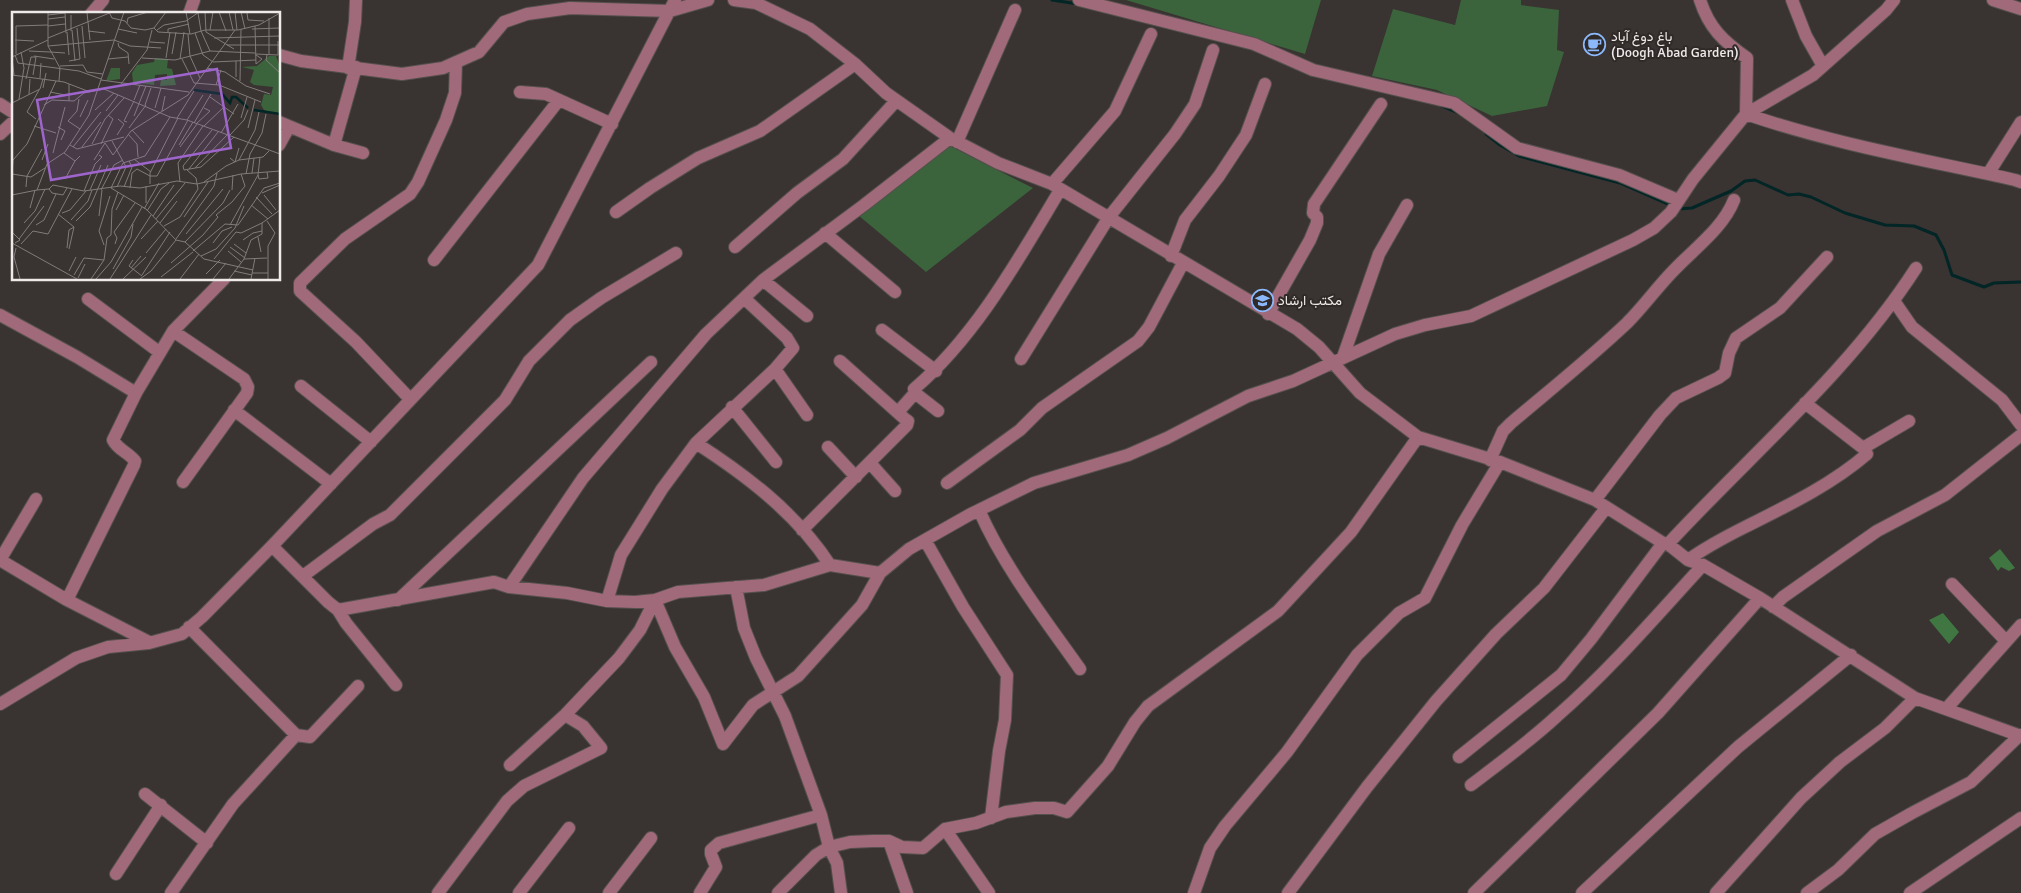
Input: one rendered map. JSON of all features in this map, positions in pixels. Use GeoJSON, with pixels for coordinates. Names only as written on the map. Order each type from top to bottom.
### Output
{"type":"FeatureCollection","features":[{"type":"Feature","properties":{"kind":"street"},"geometry":{"type":"LineString","coordinates":[[93,12],[103,0]]}},
{"type":"Feature","properties":{"kind":"street"},"geometry":{"type":"LineString","coordinates":[[190,12],[194,0]]}},
{"type":"Feature","properties":{"kind":"street"},"geometry":{"type":"LineString","coordinates":[[334,145],[352,68],[356,0]]}},
{"type":"Feature","properties":{"kind":"street"},"geometry":{"type":"LineString","coordinates":[[280,55],[301,61],[402,74],[443,68],[479,52],[504,22],[527,14],[587,4],[673,5],[708,0]]}},
{"type":"Feature","properties":{"kind":"street"},"geometry":{"type":"LineString","coordinates":[[734,0],[756,3],[810,30],[855,64],[896,101],[954,140],[998,163],[1056,187],[1109,217],[1268,314],[1297,329],[1338,360],[1360,394],[1418,437],[1495,461],[1595,500],[1666,544],[1688,560],[1703,565],[1760,598],[1852,655],[1915,698],[2020,736],[1971,782],[1912,812],[1876,834],[1838,870],[1807,893]]}},
{"type":"Feature","properties":{"kind":"street"},"geometry":{"type":"LineString","coordinates":[[1079,0],[1254,44],[1313,70],[1454,103],[1517,148],[1619,175],[1675,205]]}},
{"type":"Feature","properties":{"kind":"street"},"geometry":{"type":"LineString","coordinates":[[1700,0],[1705,18],[1715,32],[1747,58],[1746,114]]}},
{"type":"Feature","properties":{"kind":"street"},"geometry":{"type":"LineString","coordinates":[[1792,0],[1806,36],[1823,66]]}},
{"type":"Feature","properties":{"kind":"street"},"geometry":{"type":"LineString","coordinates":[[655,600],[675,647],[704,697],[723,744],[753,705],[798,676],[862,604],[880,573],[910,549],[979,510],[1034,483],[1128,455],[1167,438],[1248,396],[1293,381],[1395,334],[1425,325],[1471,316],[1633,240],[1654,228],[1675,205],[1692,179],[1746,114],[1813,75],[1886,10],[1894,0]]}},
{"type":"Feature","properties":{"kind":"street"},"geometry":{"type":"LineString","coordinates":[[1993,0],[2021,9]]}},
{"type":"Feature","properties":{"kind":"street"},"geometry":{"type":"LineString","coordinates":[[0,704],[76,658],[108,646],[149,643],[182,634],[202,617],[272,546],[538,265],[673,5]]}},
{"type":"Feature","properties":{"kind":"street"},"geometry":{"type":"LineString","coordinates":[[509,587],[583,478],[706,334],[763,280],[954,140],[1015,10]]}},
{"type":"Feature","properties":{"kind":"street"},"geometry":{"type":"LineString","coordinates":[[898,412],[915,393],[914,389],[936,371],[983,314],[1025,250],[1056,187],[1115,112],[1151,34]]}},
{"type":"Feature","properties":{"kind":"street"},"geometry":{"type":"LineString","coordinates":[[1021,359],[1109,217],[1175,134],[1195,104],[1212,50]]}},
{"type":"Feature","properties":{"kind":"street"},"geometry":{"type":"LineString","coordinates":[[410,399],[356,342],[300,291],[300,282],[346,239],[410,194],[418,182],[446,120],[455,93],[456,62]]}},
{"type":"Feature","properties":{"kind":"street"},"geometry":{"type":"LineString","coordinates":[[616,212],[698,158],[760,131],[855,64]]}},
{"type":"Feature","properties":{"kind":"street"},"geometry":{"type":"LineString","coordinates":[[1171,256],[1185,220],[1219,176],[1246,135],[1265,84]]}},
{"type":"Feature","properties":{"kind":"street"},"geometry":{"type":"LineString","coordinates":[[520,92],[546,94],[612,124]]}},
{"type":"Feature","properties":{"kind":"street"},"geometry":{"type":"LineString","coordinates":[[434,260],[559,100]]}},
{"type":"Feature","properties":{"kind":"street"},"geometry":{"type":"LineString","coordinates":[[734,247],[797,193],[843,159],[896,101]]}},
{"type":"Feature","properties":{"kind":"street"},"geometry":{"type":"LineString","coordinates":[[0,104],[12,112]]}},
{"type":"Feature","properties":{"kind":"street"},"geometry":{"type":"LineString","coordinates":[[1268,314],[1310,240],[1317,223],[1313,213],[1314,204],[1381,104]]}},
{"type":"Feature","properties":{"kind":"street"},"geometry":{"type":"LineString","coordinates":[[1746,114],[1777,125],[2021,182]]}},
{"type":"Feature","properties":{"kind":"street"},"geometry":{"type":"LineString","coordinates":[[1988,174],[2021,122]]}},
{"type":"Feature","properties":{"kind":"street"},"geometry":{"type":"LineString","coordinates":[[0,134],[12,123]]}},
{"type":"Feature","properties":{"kind":"street"},"geometry":{"type":"LineString","coordinates":[[280,141],[284,125],[334,145],[363,153]]}},
{"type":"Feature","properties":{"kind":"street"},"geometry":{"type":"LineString","coordinates":[[1194,893],[1210,848],[1225,826],[1287,752],[1357,656],[1399,613],[1425,598],[1495,461],[1503,431],[1628,322],[1674,270],[1722,221],[1734,200]]}},
{"type":"Feature","properties":{"kind":"street"},"geometry":{"type":"LineString","coordinates":[[1338,360],[1379,254],[1407,205]]}},
{"type":"Feature","properties":{"kind":"street"},"geometry":{"type":"LineString","coordinates":[[825,233],[895,292]]}},
{"type":"Feature","properties":{"kind":"street"},"geometry":{"type":"LineString","coordinates":[[303,576],[373,524],[390,515],[505,400],[529,361],[570,320],[601,298],[676,253]]}},
{"type":"Feature","properties":{"kind":"street"},"geometry":{"type":"LineString","coordinates":[[1595,500],[1660,415],[1676,398],[1725,373],[1729,353],[1736,338],[1780,308],[1827,257]]}},
{"type":"Feature","properties":{"kind":"street"},"geometry":{"type":"LineString","coordinates":[[947,483],[1020,430],[1056,397],[1138,341],[1150,327],[1184,263]]}},
{"type":"Feature","properties":{"kind":"street"},"geometry":{"type":"LineString","coordinates":[[1459,756],[1561,675],[1666,544],[1805,403],[1856,348],[1894,301],[1916,268]]}},
{"type":"Feature","properties":{"kind":"street"},"geometry":{"type":"LineString","coordinates":[[67,600],[134,465],[135,461],[133,458],[116,446],[113,440],[136,393],[173,330],[223,280]]}},
{"type":"Feature","properties":{"kind":"street"},"geometry":{"type":"LineString","coordinates":[[763,280],[807,316]]}},
{"type":"Feature","properties":{"kind":"street"},"geometry":{"type":"LineString","coordinates":[[607,601],[621,555],[662,489],[696,442],[775,369],[793,348],[787,338],[744,298]]}},
{"type":"Feature","properties":{"kind":"street"},"geometry":{"type":"LineString","coordinates":[[88,299],[160,352]]}},
{"type":"Feature","properties":{"kind":"street"},"geometry":{"type":"LineString","coordinates":[[1894,301],[1912,327],[2002,400],[2021,425]]}},
{"type":"Feature","properties":{"kind":"street"},"geometry":{"type":"LineString","coordinates":[[0,315],[77,357],[136,393]]}},
{"type":"Feature","properties":{"kind":"street"},"geometry":{"type":"LineString","coordinates":[[173,330],[244,379],[248,387],[247,393],[183,482]]}},
{"type":"Feature","properties":{"kind":"street"},"geometry":{"type":"LineString","coordinates":[[882,330],[936,371]]}},
{"type":"Feature","properties":{"kind":"street"},"geometry":{"type":"LineString","coordinates":[[802,530],[907,425],[908,421],[840,361]]}},
{"type":"Feature","properties":{"kind":"street"},"geometry":{"type":"LineString","coordinates":[[398,600],[651,362]]}},
{"type":"Feature","properties":{"kind":"street"},"geometry":{"type":"LineString","coordinates":[[775,369],[807,415]]}},
{"type":"Feature","properties":{"kind":"street"},"geometry":{"type":"LineString","coordinates":[[301,386],[371,442]]}},
{"type":"Feature","properties":{"kind":"street"},"geometry":{"type":"LineString","coordinates":[[915,393],[938,410]]}},
{"type":"Feature","properties":{"kind":"street"},"geometry":{"type":"LineString","coordinates":[[1688,560],[1702,549],[1798,500],[1840,475],[1867,454],[1863,448],[1805,403]]}},
{"type":"Feature","properties":{"kind":"street"},"geometry":{"type":"LineString","coordinates":[[732,407],[776,462]]}},
{"type":"Feature","properties":{"kind":"street"},"geometry":{"type":"LineString","coordinates":[[234,410],[331,484]]}},
{"type":"Feature","properties":{"kind":"street"},"geometry":{"type":"LineString","coordinates":[[1863,448],[1909,421]]}},
{"type":"Feature","properties":{"kind":"street"},"geometry":{"type":"LineString","coordinates":[[1774,607],[1783,597],[1877,531],[1945,495],[2021,435]]}},
{"type":"Feature","properties":{"kind":"street"},"geometry":{"type":"LineString","coordinates":[[778,893],[812,859],[829,847],[850,842],[889,841],[902,847],[923,848],[945,829],[976,823],[1006,812],[1035,808],[1054,808],[1067,812],[1108,766],[1135,722],[1148,706],[1278,611],[1351,532],[1418,437]]}},
{"type":"Feature","properties":{"kind":"street"},"geometry":{"type":"LineString","coordinates":[[696,442],[761,488],[802,530],[830,565]]}},
{"type":"Feature","properties":{"kind":"street"},"geometry":{"type":"LineString","coordinates":[[828,447],[856,477]]}},
{"type":"Feature","properties":{"kind":"street"},"geometry":{"type":"LineString","coordinates":[[870,463],[895,491]]}},
{"type":"Feature","properties":{"kind":"street"},"geometry":{"type":"LineString","coordinates":[[36,499],[0,560],[67,600],[149,643]]}},
{"type":"Feature","properties":{"kind":"street"},"geometry":{"type":"LineString","coordinates":[[1288,893],[1367,787],[1436,701],[1496,634],[1544,588],[1606,508]]}},
{"type":"Feature","properties":{"kind":"street"},"geometry":{"type":"LineString","coordinates":[[979,510],[997,546],[1036,607],[1080,669]]}},
{"type":"Feature","properties":{"kind":"street"},"geometry":{"type":"LineString","coordinates":[[925,540],[963,607],[1006,674],[1006,720],[999,751],[990,818]]}},
{"type":"Feature","properties":{"kind":"street"},"geometry":{"type":"LineString","coordinates":[[272,546],[338,610],[346,623],[396,685]]}},
{"type":"Feature","properties":{"kind":"street"},"geometry":{"type":"LineString","coordinates":[[338,610],[494,582],[509,587],[567,593],[607,601],[655,600],[678,592],[764,586],[830,565],[880,573]]}},
{"type":"Feature","properties":{"kind":"street"},"geometry":{"type":"LineString","coordinates":[[1471,785],[1518,750],[1559,715],[1620,654],[1703,565]]}},
{"type":"Feature","properties":{"kind":"street"},"geometry":{"type":"LineString","coordinates":[[1952,584],[2006,641]]}},
{"type":"Feature","properties":{"kind":"street"},"geometry":{"type":"LineString","coordinates":[[736,587],[744,628],[756,658],[785,716],[821,815],[829,847],[838,863],[842,893]]}},
{"type":"Feature","properties":{"kind":"street"},"geometry":{"type":"LineString","coordinates":[[1474,893],[1658,713],[1760,598]]}},
{"type":"Feature","properties":{"kind":"street"},"geometry":{"type":"LineString","coordinates":[[510,765],[566,715],[619,658],[640,630],[655,600]]}},
{"type":"Feature","properties":{"kind":"street"},"geometry":{"type":"LineString","coordinates":[[1946,709],[2021,626]]}},
{"type":"Feature","properties":{"kind":"street"},"geometry":{"type":"LineString","coordinates":[[189,627],[296,735],[310,737],[358,686]]}},
{"type":"Feature","properties":{"kind":"street"},"geometry":{"type":"LineString","coordinates":[[1582,893],[1738,747],[1852,655]]}},
{"type":"Feature","properties":{"kind":"street"},"geometry":{"type":"LineString","coordinates":[[1716,893],[1801,798],[1840,762],[1885,728],[1915,698]]}},
{"type":"Feature","properties":{"kind":"street"},"geometry":{"type":"LineString","coordinates":[[438,893],[507,801],[524,786],[601,748],[583,726],[566,715]]}},
{"type":"Feature","properties":{"kind":"street"},"geometry":{"type":"LineString","coordinates":[[172,893],[232,804],[296,735]]}},
{"type":"Feature","properties":{"kind":"street"},"geometry":{"type":"LineString","coordinates":[[145,794],[207,843]]}},
{"type":"Feature","properties":{"kind":"street"},"geometry":{"type":"LineString","coordinates":[[116,874],[161,805]]}},
{"type":"Feature","properties":{"kind":"street"},"geometry":{"type":"LineString","coordinates":[[700,893],[716,867],[711,850],[719,843],[821,815]]}},
{"type":"Feature","properties":{"kind":"street"},"geometry":{"type":"LineString","coordinates":[[1910,893],[2021,818]]}},
{"type":"Feature","properties":{"kind":"street"},"geometry":{"type":"LineString","coordinates":[[519,893],[569,828]]}},
{"type":"Feature","properties":{"kind":"street"},"geometry":{"type":"LineString","coordinates":[[945,829],[989,893]]}},
{"type":"Feature","properties":{"kind":"street"},"geometry":{"type":"LineString","coordinates":[[609,893],[651,838]]}},
{"type":"Feature","properties":{"kind":"street"},"geometry":{"type":"LineString","coordinates":[[889,841],[907,893]]}},
{"type":"Feature","properties":{"kind":"green space"},"geometry":{"type":"Polygon","coordinates":[[[1126,0],[1321,0],[1305,54],[1126,0]]]}},
{"type":"Feature","properties":{"kind":"green space"},"geometry":{"type":"Polygon","coordinates":[[[1461,0],[1521,0],[1521,5],[1559,10],[1557,50],[1564,52],[1547,106],[1492,116],[1437,90],[1372,76],[1393,9],[1455,25],[1461,0]]]}},
{"type":"Feature","properties":{"kind":"green space"},"geometry":{"type":"Polygon","coordinates":[[[948,145],[1033,188],[926,272],[858,215],[948,145]]]}},
{"type":"Feature","properties":{"kind":"green space"},"geometry":{"type":"Polygon","coordinates":[[[2000,549],[2015,568],[2009,571],[2001,567],[1998,571],[1989,558],[2000,549]]]}},
{"type":"Feature","properties":{"kind":"green space"},"geometry":{"type":"Polygon","coordinates":[[[1943,613],[1959,632],[1949,644],[1929,620],[1943,613]]]}},
{"type":"Feature","properties":{"kind":"waterway"},"geometry":{"type":"LineString","coordinates":[[1052,0],[1078,4]]}},
{"type":"Feature","properties":{"kind":"waterway"},"geometry":{"type":"LineString","coordinates":[[1442,106],[1459,113]]}},
{"type":"Feature","properties":{"kind":"waterway"},"geometry":{"type":"LineString","coordinates":[[1486,134],[1519,156],[1620,183],[1672,206]]}},
{"type":"Feature","properties":{"kind":"waterway"},"geometry":{"type":"LineString","coordinates":[[1678,209],[1692,208],[1731,191],[1745,181],[1755,180],[1788,195],[1799,194],[1811,197],[1845,213],[1885,225],[1914,226],[1936,235],[1944,250],[1952,275],[1984,287],[1994,283],[2021,282]]}},
{"type":"Feature","properties":{"kind":"place","name":"باغ دوغ آباد (Doogh Abad Garden)"},"geometry":{"type":"Point","coordinates":[1595,44]}},
{"type":"Feature","properties":{"kind":"place","name":"مکتب ارشاد"},"geometry":{"type":"Point","coordinates":[1262,300]}}]}
